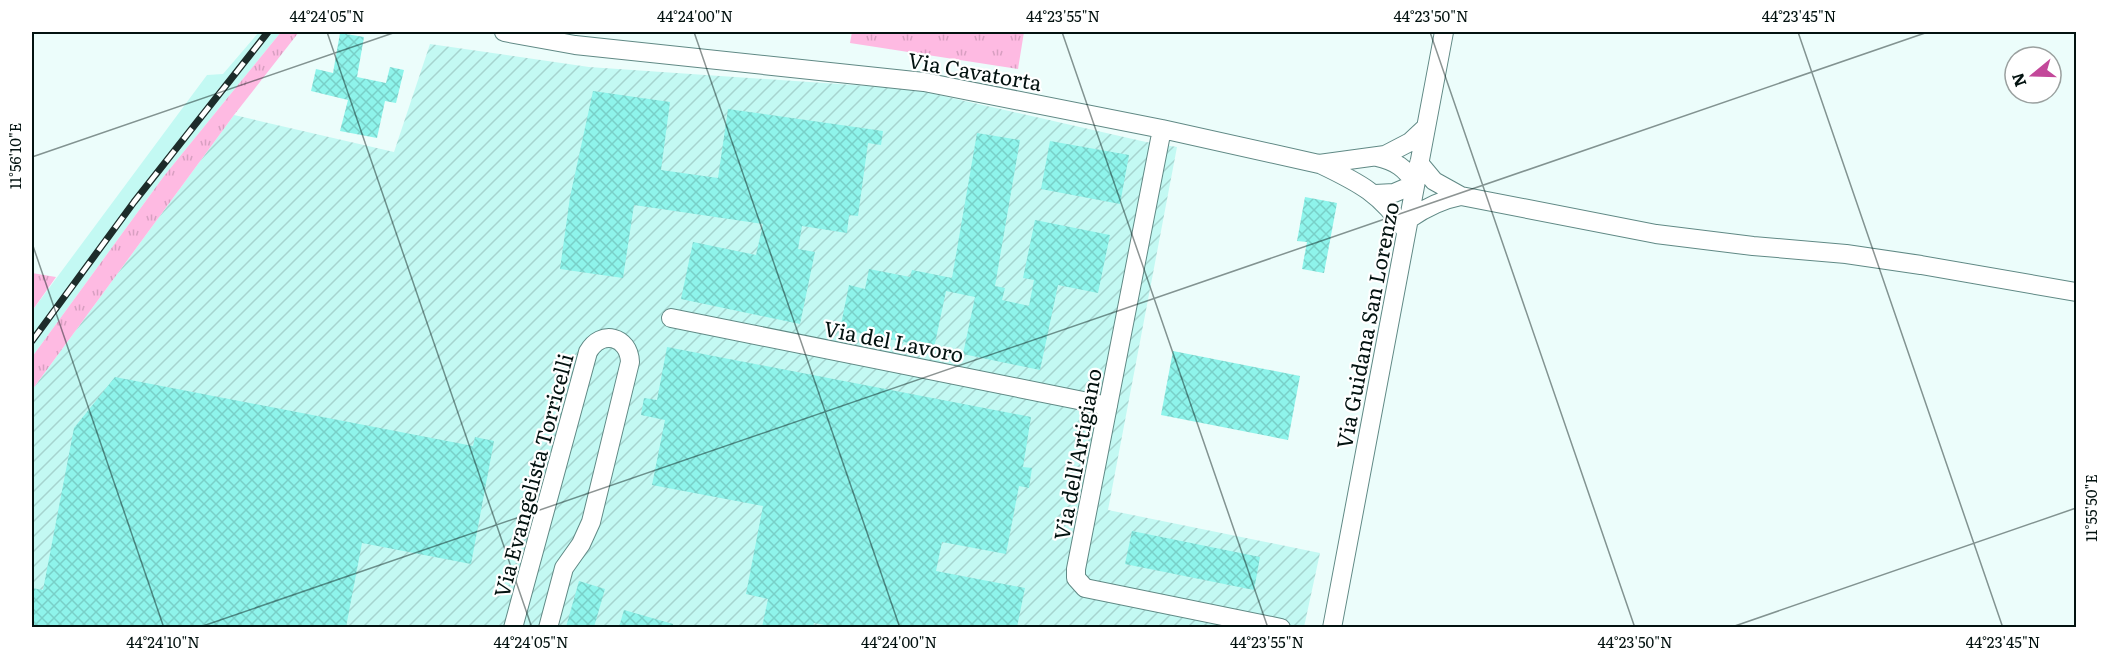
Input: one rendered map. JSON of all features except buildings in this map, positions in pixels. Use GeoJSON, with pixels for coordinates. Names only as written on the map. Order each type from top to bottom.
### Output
{"type":"FeatureCollection","features":[{"type":"Feature","properties":{"kind":"street","name":"Via Cavatorta"},"geometry":{"type":"LineString","coordinates":[[504,32],[575,45],[924,82],[1162,129],[1319,164],[1385,155],[1410,141],[1425,128]]}},
{"type":"Feature","properties":{"kind":"street","name":"Via Guidana San Lorenzo"},"geometry":{"type":"LineString","coordinates":[[1332,627],[1444,32]]}},
{"type":"Feature","properties":{"kind":"street","name":"Via dell'Artigiano"},"geometry":{"type":"LineString","coordinates":[[1162,129],[1076,574],[1078,583],[1090,590],[1281,627]]}},
{"type":"Feature","properties":{"kind":"street"},"geometry":{"type":"LineString","coordinates":[[1375,194],[1394,193],[1415,183],[1408,172],[1399,165],[1377,157]]}},
{"type":"Feature","properties":{"kind":"street"},"geometry":{"type":"LineString","coordinates":[[1419,163],[1434,181],[1461,196],[1656,234],[1846,254],[2076,292]]}},
{"type":"Feature","properties":{"kind":"street"},"geometry":{"type":"LineString","coordinates":[[1319,164],[1375,194],[1407,225],[1426,208],[1445,199],[1461,196]]}},
{"type":"Feature","properties":{"kind":"street","name":"Via del Lavoro"},"geometry":{"type":"LineString","coordinates":[[671,318],[1108,406]]}},
{"type":"Feature","properties":{"kind":"street","name":"Via Evangelista Torricelli"},"geometry":{"type":"LineString","coordinates":[[513,627],[588,352],[597,341],[603,338],[617,339],[630,355],[628,374],[591,522],[581,544],[564,568],[548,627]]}},
{"type":"Feature","properties":{"kind":"shaded area"},"geometry":{"type":"Polygon","coordinates":[[[259,32],[281,32],[164,176],[32,357],[32,311],[207,75],[223,74],[259,32]]]}},
{"type":"Feature","properties":{"kind":"shaded area"},"geometry":{"type":"Polygon","coordinates":[[[430,44],[589,67],[912,89],[1177,147],[1108,510],[1320,553],[1304,627],[32,628],[32,390],[234,115],[394,152],[430,44]]]}},
{"type":"Feature","properties":{"kind":"green space"},"geometry":{"type":"Polygon","coordinates":[[[281,32],[299,32],[234,115],[32,390],[32,357],[164,176],[281,32]]]}},
{"type":"Feature","properties":{"kind":"green space"},"geometry":{"type":"Polygon","coordinates":[[[852,32],[1024,32],[1018,69],[850,43],[852,32]]]}},
{"type":"Feature","properties":{"kind":"green space"},"geometry":{"type":"Polygon","coordinates":[[[32,273],[56,277],[32,311],[32,273]]]}},
{"type":"Feature","properties":{"kind":"railway"},"geometry":{"type":"LineString","coordinates":[[32,341],[134,202],[268,32]]}}]}
